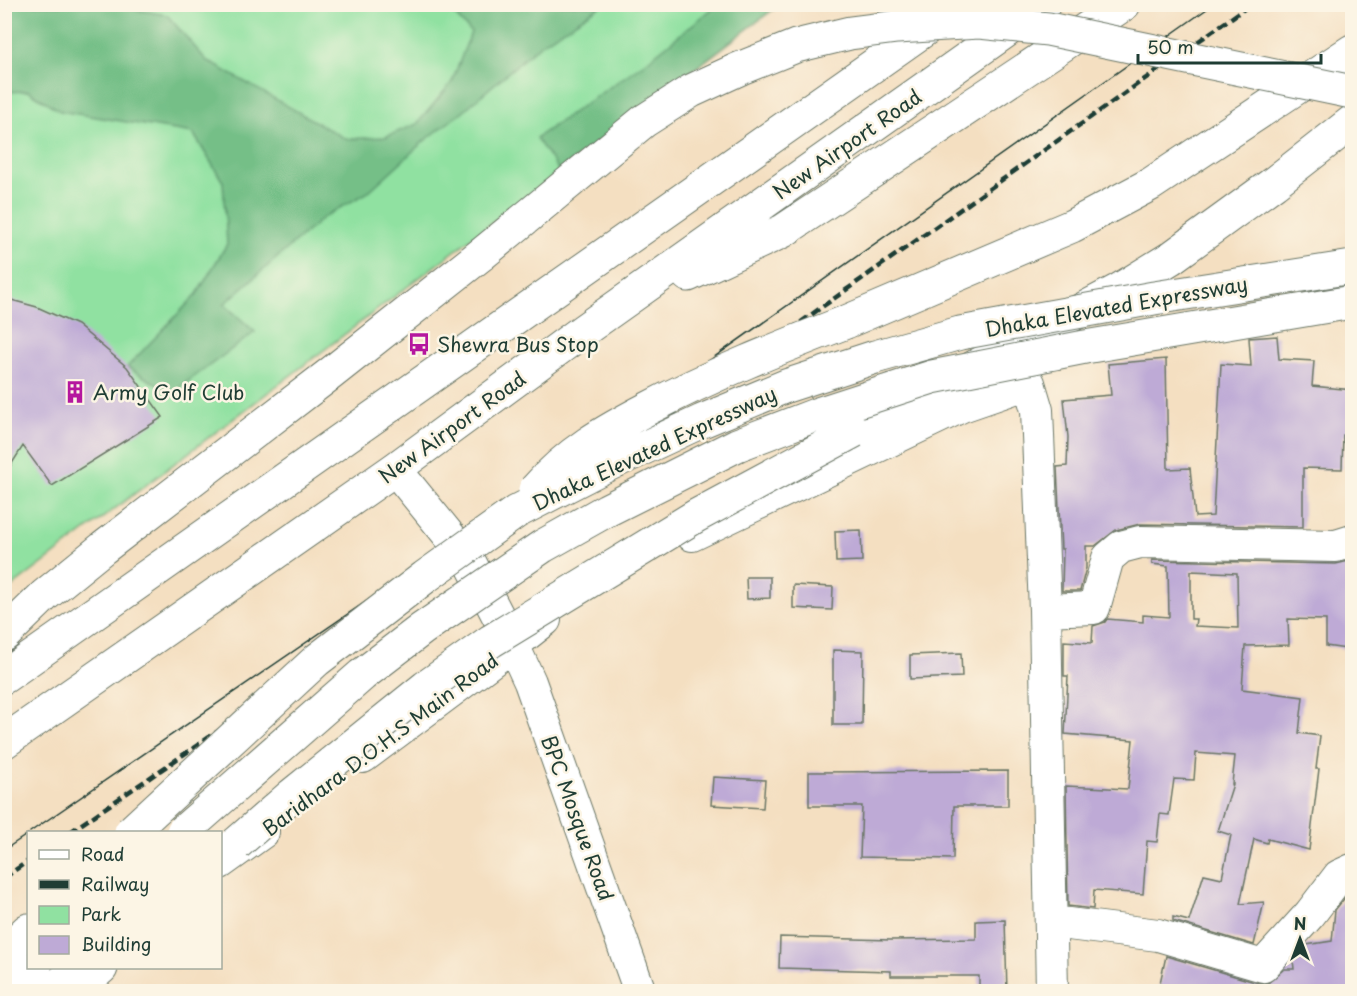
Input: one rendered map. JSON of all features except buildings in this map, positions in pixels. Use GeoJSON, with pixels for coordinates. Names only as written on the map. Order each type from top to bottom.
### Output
{"type":"FeatureCollection","features":[{"type":"Feature","properties":{"kind":"highway"},"geometry":{"type":"LineString","coordinates":[[4,677],[961,4]]}},
{"type":"Feature","properties":{"kind":"highway","name":"New Airport Road"},"geometry":{"type":"LineString","coordinates":[[4,742],[395,469],[615,308],[1044,4]]}},
{"type":"Feature","properties":{"kind":"highway"},"geometry":{"type":"LineString","coordinates":[[615,308],[783,231],[1124,4]]}},
{"type":"Feature","properties":{"kind":"highway"},"geometry":{"type":"LineString","coordinates":[[4,635],[45,595],[103,548],[339,367],[482,254],[644,121],[691,91],[796,46],[850,33],[979,22],[1048,29],[1353,92]]}},
{"type":"Feature","properties":{"kind":"highway"},"geometry":{"type":"LineString","coordinates":[[516,512],[548,476],[590,440],[699,381],[974,269],[1072,226],[1150,184],[1353,51]]}},
{"type":"Feature","properties":{"kind":"highway"},"geometry":{"type":"LineString","coordinates":[[222,856],[292,795],[426,687],[491,641],[696,516],[1119,290],[1171,258],[1353,122]]}},
{"type":"Feature","properties":{"kind":"highway"},"geometry":{"type":"LineString","coordinates":[[1274,183],[1353,144]]}},
{"type":"Feature","properties":{"kind":"highway","name":"Dhaka Elevated Expressway"},"geometry":{"type":"LineString","coordinates":[[132,831],[317,660],[425,577],[516,512],[603,467],[702,421],[786,386],[875,357],[960,333],[1154,298],[1353,267]]}},
{"type":"Feature","properties":{"kind":"highway","name":"Dhaka Elevated Expressway"},"geometry":{"type":"LineString","coordinates":[[184,831],[362,675],[422,629],[543,546],[607,510],[736,445],[818,414],[932,377],[1085,347],[1353,302]]}},
{"type":"Feature","properties":{"kind":"highway"},"geometry":{"type":"LineString","coordinates":[[4,953],[27,931]]}},
{"type":"Feature","properties":{"kind":"highway"},"geometry":{"type":"LineString","coordinates":[[9,992],[34,969]]}},
{"type":"Feature","properties":{"kind":"highway"},"geometry":{"type":"LineString","coordinates":[[73,992],[100,969]]}},
{"type":"Feature","properties":{"kind":"street"},"geometry":{"type":"LineString","coordinates":[[513,645],[537,625],[680,540],[962,406],[1029,383],[1037,410],[1045,610],[1052,992]]}},
{"type":"Feature","properties":{"kind":"street","name":"Baridhara D.O.H.S Main Road"},"geometry":{"type":"LineString","coordinates":[[222,862],[513,645],[469,560],[395,469]]}},
{"type":"Feature","properties":{"kind":"street"},"geometry":{"type":"LineString","coordinates":[[1045,610],[1094,608],[1108,558],[1121,547],[1140,542],[1336,546],[1353,541]]}},
{"type":"Feature","properties":{"kind":"street","name":"BPC Mosque Road"},"geometry":{"type":"LineString","coordinates":[[513,645],[530,682],[640,992]]}},
{"type":"Feature","properties":{"kind":"street"},"geometry":{"type":"LineString","coordinates":[[1052,922],[1158,935],[1263,966],[1310,914],[1339,876],[1353,870]]}},
{"type":"Feature","properties":{"kind":"street"},"geometry":{"type":"LineString","coordinates":[[48,992],[79,969]]}},
{"type":"Feature","properties":{"kind":"green space"},"geometry":{"type":"Polygon","coordinates":[[[4,5],[120,5],[167,15],[206,60],[346,139],[385,137],[417,124],[452,82],[471,32],[445,5],[602,5],[541,44],[462,112],[423,142],[367,193],[325,216],[224,304],[255,332],[172,393],[127,367],[197,294],[227,244],[223,182],[193,133],[60,111],[29,91],[5,92],[4,5]]]}},
{"type":"Feature","properties":{"kind":"green space","name":"Army Golf Club"},"geometry":{"type":"Polygon","coordinates":[[[5,5],[779,5],[5,592],[5,5]]]}},
{"type":"Feature","properties":{"kind":"green space"},"geometry":{"type":"Polygon","coordinates":[[[717,5],[779,5],[559,171],[536,138],[643,64],[717,5]]]}},
{"type":"Feature","properties":{"kind":"tram line"},"geometry":{"type":"LineString","coordinates":[[31,831],[454,541],[1214,4]]}},
{"type":"Feature","properties":{"kind":"tram line"},"geometry":{"type":"LineString","coordinates":[[4,850],[27,835]]}},
{"type":"Feature","properties":{"kind":"railway"},"geometry":{"type":"LineString","coordinates":[[71,831],[469,560],[1251,4]]}},
{"type":"Feature","properties":{"kind":"railway"},"geometry":{"type":"LineString","coordinates":[[4,878],[27,862]]}},
{"type":"Feature","properties":{"kind":"place","name":"Shewra Bus Stop"},"geometry":{"type":"Point","coordinates":[419,344]}},
{"type":"Feature","properties":{"kind":"place","name":"Army Golf Club"},"geometry":{"type":"Point","coordinates":[75,392]}}]}
